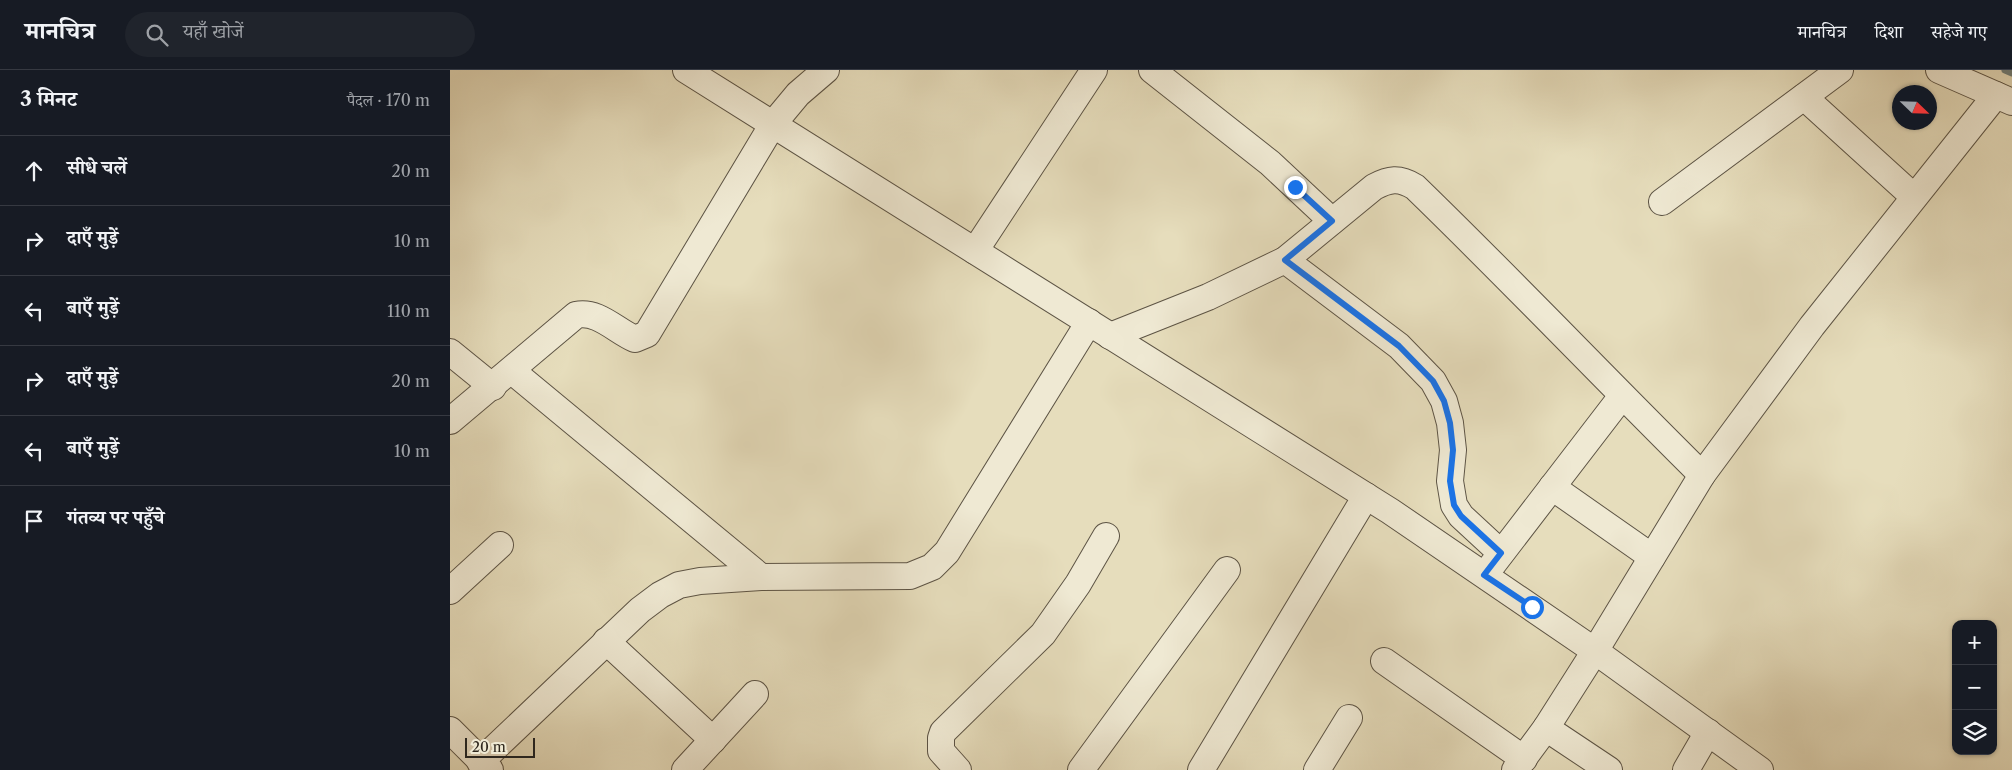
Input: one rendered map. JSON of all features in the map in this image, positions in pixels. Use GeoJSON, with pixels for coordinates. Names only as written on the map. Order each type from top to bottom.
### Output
{"type":"FeatureCollection","features":[{"type":"Feature","properties":{"kind":"street"},"geometry":{"type":"LineString","coordinates":[[686,70],[1366,496],[1595,651],[1760,770]]}},
{"type":"Feature","properties":{"kind":"street"},"geometry":{"type":"LineString","coordinates":[[450,421],[566,323],[583,314],[596,317],[635,339],[647,334],[773,124],[798,94],[826,70]]}},
{"type":"Feature","properties":{"kind":"street"},"geometry":{"type":"LineString","coordinates":[[974,251],[1094,70]]}},
{"type":"Feature","properties":{"kind":"street"},"geometry":{"type":"LineString","coordinates":[[1152,70],[1270,163],[1332,221]]}},
{"type":"Feature","properties":{"kind":"street"},"geometry":{"type":"LineString","coordinates":[[1662,202],[1840,70]]}},
{"type":"Feature","properties":{"kind":"street"},"geometry":{"type":"LineString","coordinates":[[1384,661],[1520,764],[1546,728],[1595,651],[1702,475],[1812,326],[1914,197],[2004,99],[1939,70]]}},
{"type":"Feature","properties":{"kind":"street"},"geometry":{"type":"LineString","coordinates":[[1804,97],[1914,197]]}},
{"type":"Feature","properties":{"kind":"street"},"geometry":{"type":"LineString","coordinates":[[450,730],[485,766],[606,641],[640,610],[660,595],[679,585],[700,581],[761,577],[892,578],[910,576],[932,567],[947,552],[1099,329],[1226,289],[1285,260],[1374,188],[1386,181],[1398,179],[1415,187],[1528,297],[1622,396],[1702,475]]}},
{"type":"Feature","properties":{"kind":"street"},"geometry":{"type":"LineString","coordinates":[[1285,260],[1399,346],[1433,381],[1444,401],[1450,423],[1453,450],[1450,481],[1454,505],[1461,516],[1501,553]]}},
{"type":"Feature","properties":{"kind":"street"},"geometry":{"type":"LineString","coordinates":[[450,352],[502,379],[761,577]]}},
{"type":"Feature","properties":{"kind":"street"},"geometry":{"type":"LineString","coordinates":[[1484,575],[1622,396]]}},
{"type":"Feature","properties":{"kind":"street"},"geometry":{"type":"LineString","coordinates":[[1552,487],[1652,557]]}},
{"type":"Feature","properties":{"kind":"street"},"geometry":{"type":"LineString","coordinates":[[1201,770],[1366,496]]}},
{"type":"Feature","properties":{"kind":"street"},"geometry":{"type":"LineString","coordinates":[[958,770],[941,751],[941,738],[944,732],[1043,634],[1078,584],[1106,536]]}},
{"type":"Feature","properties":{"kind":"street"},"geometry":{"type":"LineString","coordinates":[[450,591],[500,545]]}},
{"type":"Feature","properties":{"kind":"street"},"geometry":{"type":"LineString","coordinates":[[1081,770],[1227,570]]}},
{"type":"Feature","properties":{"kind":"street"},"geometry":{"type":"LineString","coordinates":[[606,641],[713,740]]}},
{"type":"Feature","properties":{"kind":"street"},"geometry":{"type":"LineString","coordinates":[[685,770],[755,694]]}},
{"type":"Feature","properties":{"kind":"street"},"geometry":{"type":"LineString","coordinates":[[1317,770],[1349,718]]}},
{"type":"Feature","properties":{"kind":"street"},"geometry":{"type":"LineString","coordinates":[[1546,728],[1609,770]]}},
{"type":"Feature","properties":{"kind":"street"},"geometry":{"type":"LineString","coordinates":[[1686,770],[1708,732]]}},
{"type":"Feature","properties":{"kind":"waterway"},"geometry":{"type":"LineString","coordinates":[[2005,70],[2012,73]]}},
{"type":"Feature","properties":{"kind":"route"},"geometry":{"type":"LineString","coordinates":[[1295,187],[1332,221],[1285,260],[1399,346],[1433,381],[1444,401],[1450,423],[1453,450],[1450,481],[1454,505],[1461,516],[1501,553],[1484,575],[1532,607]]}}]}
